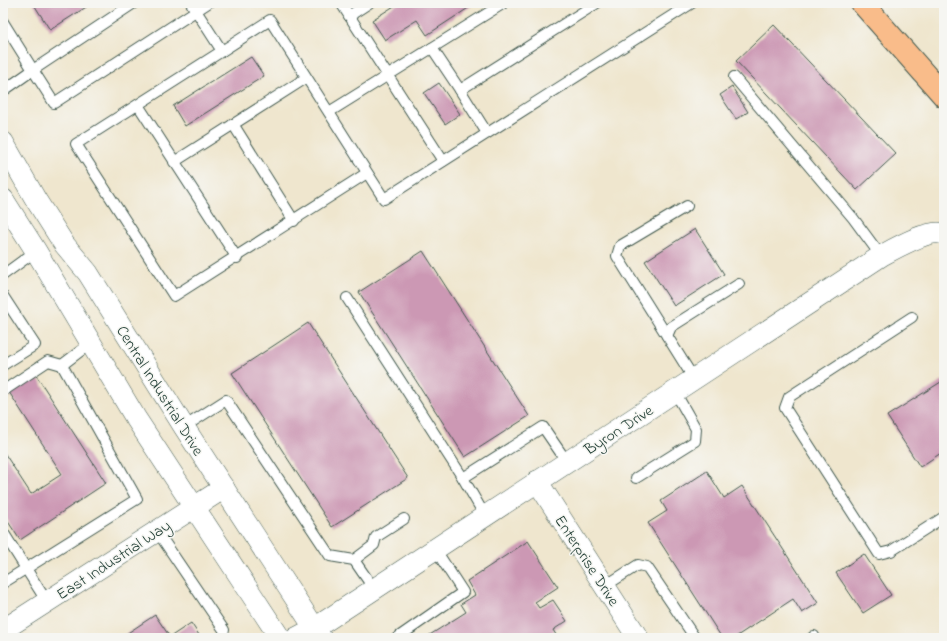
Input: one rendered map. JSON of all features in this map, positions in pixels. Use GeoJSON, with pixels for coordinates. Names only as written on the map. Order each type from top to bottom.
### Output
{"type":"FeatureCollection","features":[{"type":"Feature","properties":{"kind":"highway"},"geometry":{"type":"LineString","coordinates":[[862,3],[944,96]]}},
{"type":"Feature","properties":{"kind":"street","name":"Central Industrial Drive"},"geometry":{"type":"LineString","coordinates":[[3,142],[36,200],[64,244],[88,273],[184,427],[318,633]]}},
{"type":"Feature","properties":{"kind":"street"},"geometry":{"type":"LineString","coordinates":[[6,208],[36,251],[135,417],[280,638]]}},
{"type":"Feature","properties":{"kind":"street","name":"Byron Drive"},"geometry":{"type":"LineString","coordinates":[[296,638],[318,633],[374,589],[881,256],[917,238],[940,232],[944,234]]}},
{"type":"Feature","properties":{"kind":"street","name":"Enterprise Drive"},"geometry":{"type":"LineString","coordinates":[[538,481],[638,638]]}},
{"type":"Feature","properties":{"kind":"street","name":"East Industrial Way"},"geometry":{"type":"LineString","coordinates":[[6,632],[47,602],[224,488]]}},
{"type":"Feature","properties":{"kind":"lane"},"geometry":{"type":"LineString","coordinates":[[3,91],[133,3]]}},
{"type":"Feature","properties":{"kind":"lane"},"geometry":{"type":"LineString","coordinates":[[3,22],[54,103],[194,7],[208,3]]}},
{"type":"Feature","properties":{"kind":"lane"},"geometry":{"type":"LineString","coordinates":[[341,3],[443,161]]}},
{"type":"Feature","properties":{"kind":"lane"},"geometry":{"type":"LineString","coordinates":[[349,16],[369,3]]}},
{"type":"Feature","properties":{"kind":"lane"},"geometry":{"type":"LineString","coordinates":[[328,112],[504,3]]}},
{"type":"Feature","properties":{"kind":"lane"},"geometry":{"type":"LineString","coordinates":[[460,90],[597,3]]}},
{"type":"Feature","properties":{"kind":"lane"},"geometry":{"type":"LineString","coordinates":[[367,173],[237,258],[174,296],[76,144],[270,20],[384,198],[692,3]]}},
{"type":"Feature","properties":{"kind":"lane"},"geometry":{"type":"LineString","coordinates":[[194,7],[222,51]]}},
{"type":"Feature","properties":{"kind":"lane"},"geometry":{"type":"LineString","coordinates":[[432,48],[487,133]]}},
{"type":"Feature","properties":{"kind":"lane"},"geometry":{"type":"LineString","coordinates":[[734,77],[854,218],[881,256]]}},
{"type":"Feature","properties":{"kind":"lane"},"geometry":{"type":"LineString","coordinates":[[174,162],[306,78]]}},
{"type":"Feature","properties":{"kind":"lane"},"geometry":{"type":"LineString","coordinates":[[138,105],[237,258]]}},
{"type":"Feature","properties":{"kind":"lane"},"geometry":{"type":"LineString","coordinates":[[233,124],[294,221]]}},
{"type":"Feature","properties":{"kind":"lane"},"geometry":{"type":"LineString","coordinates":[[687,206],[620,246],[617,256],[694,379]]}},
{"type":"Feature","properties":{"kind":"lane"},"geometry":{"type":"LineString","coordinates":[[3,275],[36,251]]}},
{"type":"Feature","properties":{"kind":"lane"},"geometry":{"type":"LineString","coordinates":[[667,336],[671,327],[739,284]]}},
{"type":"Feature","properties":{"kind":"lane"},"geometry":{"type":"LineString","coordinates":[[3,296],[35,345],[3,365]]}},
{"type":"Feature","properties":{"kind":"lane"},"geometry":{"type":"LineString","coordinates":[[347,298],[463,478],[485,516]]}},
{"type":"Feature","properties":{"kind":"lane"},"geometry":{"type":"LineString","coordinates":[[912,317],[789,397],[785,408],[879,554],[891,551],[944,517]]}},
{"type":"Feature","properties":{"kind":"lane"},"geometry":{"type":"LineString","coordinates":[[62,365],[91,344]]}},
{"type":"Feature","properties":{"kind":"lane"},"geometry":{"type":"LineString","coordinates":[[3,391],[48,361],[62,365],[138,498],[3,583]]}},
{"type":"Feature","properties":{"kind":"lane"},"geometry":{"type":"LineString","coordinates":[[636,478],[695,441],[696,429],[675,392]]}},
{"type":"Feature","properties":{"kind":"lane"},"geometry":{"type":"LineString","coordinates":[[184,427],[226,400],[330,556],[354,560],[374,589]]}},
{"type":"Feature","properties":{"kind":"lane"},"geometry":{"type":"LineString","coordinates":[[463,478],[543,427],[567,462]]}},
{"type":"Feature","properties":{"kind":"lane"},"geometry":{"type":"LineString","coordinates":[[354,560],[374,545],[376,537],[404,519]]}},
{"type":"Feature","properties":{"kind":"lane"},"geometry":{"type":"LineString","coordinates":[[157,531],[224,630]]}},
{"type":"Feature","properties":{"kind":"lane"},"geometry":{"type":"LineString","coordinates":[[3,532],[47,602]]}},
{"type":"Feature","properties":{"kind":"lane"},"geometry":{"type":"LineString","coordinates":[[397,638],[463,592],[435,549]]}},
{"type":"Feature","properties":{"kind":"lane"},"geometry":{"type":"LineString","coordinates":[[605,586],[638,565],[648,567],[695,638]]}},
{"type":"Feature","properties":{"kind":"building"},"geometry":{"type":"Polygon","coordinates":[[[33,3],[90,3],[91,4],[50,30],[33,3]]]}},
{"type":"Feature","properties":{"kind":"building"},"geometry":{"type":"Polygon","coordinates":[[[399,3],[476,3],[427,35],[417,20],[385,40],[372,20],[399,3]]]}},
{"type":"Feature","properties":{"kind":"building"},"geometry":{"type":"Polygon","coordinates":[[[774,25],[896,154],[857,190],[736,61],[774,25]]]}},
{"type":"Feature","properties":{"kind":"building"},"geometry":{"type":"Polygon","coordinates":[[[251,57],[264,76],[185,126],[173,106],[251,57]]]}},
{"type":"Feature","properties":{"kind":"building"},"geometry":{"type":"Polygon","coordinates":[[[439,83],[460,114],[445,124],[424,93],[439,83]]]}},
{"type":"Feature","properties":{"kind":"building"},"geometry":{"type":"Polygon","coordinates":[[[732,87],[748,112],[736,119],[720,95],[732,87]]]}},
{"type":"Feature","properties":{"kind":"building"},"geometry":{"type":"Polygon","coordinates":[[[695,229],[724,274],[674,306],[645,261],[695,229]]]}},
{"type":"Feature","properties":{"kind":"building"},"geometry":{"type":"Polygon","coordinates":[[[423,251],[529,416],[465,457],[359,292],[423,251]]]}},
{"type":"Feature","properties":{"kind":"building"},"geometry":{"type":"Polygon","coordinates":[[[308,323],[408,478],[332,527],[232,373],[308,323]]]}},
{"type":"Feature","properties":{"kind":"building"},"geometry":{"type":"Polygon","coordinates":[[[36,375],[106,483],[20,540],[3,514],[3,451],[31,494],[62,474],[9,392],[36,375]]]}},
{"type":"Feature","properties":{"kind":"building"},"geometry":{"type":"Polygon","coordinates":[[[944,380],[944,451],[920,467],[887,416],[944,380]]]}},
{"type":"Feature","properties":{"kind":"building"},"geometry":{"type":"Polygon","coordinates":[[[707,471],[724,498],[742,486],[818,603],[802,613],[793,599],[734,638],[722,638],[648,523],[667,511],[661,501],[707,471]]]}},
{"type":"Feature","properties":{"kind":"building"},"geometry":{"type":"Polygon","coordinates":[[[528,541],[558,587],[535,602],[539,608],[553,600],[567,621],[553,630],[558,638],[425,638],[466,612],[461,604],[475,595],[467,581],[528,541]]]}},
{"type":"Feature","properties":{"kind":"building"},"geometry":{"type":"Polygon","coordinates":[[[864,554],[891,595],[863,613],[836,573],[864,554]]]}},
{"type":"Feature","properties":{"kind":"building"},"geometry":{"type":"Polygon","coordinates":[[[155,615],[170,637],[191,623],[201,638],[120,638],[155,615]]]}}]}
